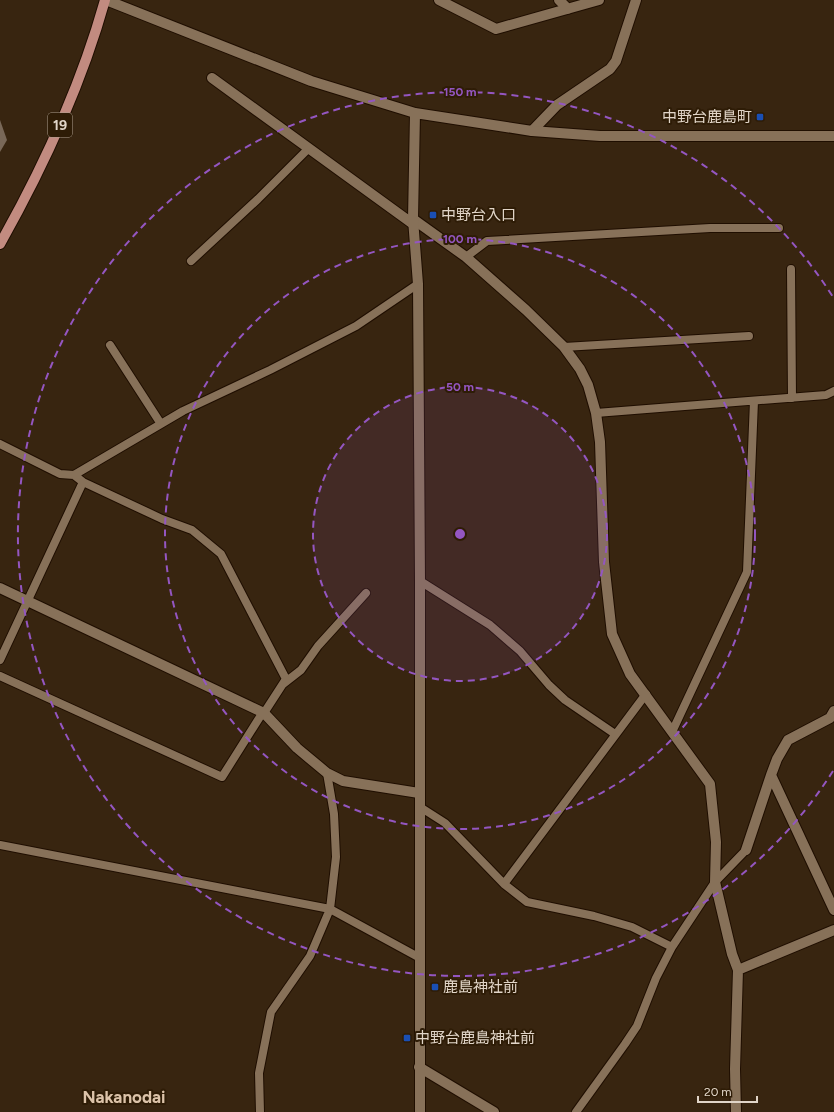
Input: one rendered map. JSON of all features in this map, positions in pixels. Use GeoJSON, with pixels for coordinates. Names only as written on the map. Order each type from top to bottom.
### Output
{"type":"FeatureCollection","features":[{"type":"Feature","properties":{"kind":"main road","name":"19"},"geometry":{"type":"LineString","coordinates":[[0,244],[27,197],[63,119],[88,59],[105,0]]}},
{"type":"Feature","properties":{"kind":"street"},"geometry":{"type":"LineString","coordinates":[[105,0],[310,81],[415,113],[532,131],[600,136],[834,136]]}},
{"type":"Feature","properties":{"kind":"street"},"geometry":{"type":"LineString","coordinates":[[439,0],[496,29],[599,0]]}},
{"type":"Feature","properties":{"kind":"street"},"geometry":{"type":"LineString","coordinates":[[558,0],[568,9]]}},
{"type":"Feature","properties":{"kind":"street"},"geometry":{"type":"LineString","coordinates":[[532,131],[558,106],[610,69],[616,61],[636,0]]}},
{"type":"Feature","properties":{"kind":"street"},"geometry":{"type":"LineString","coordinates":[[212,78],[308,149],[466,257],[526,310],[564,347],[580,369],[588,385],[596,413],[600,442],[604,562],[612,634],[630,674],[710,784],[716,842],[715,882],[732,954],[738,970],[735,1069],[736,1112]]}},
{"type":"Feature","properties":{"kind":"street"},"geometry":{"type":"LineString","coordinates":[[415,113],[413,222],[418,284],[420,581],[420,1112]]}},
{"type":"Feature","properties":{"kind":"street"},"geometry":{"type":"LineString","coordinates":[[0,588],[264,712],[296,748],[327,773],[343,781],[419,793]]}},
{"type":"Feature","properties":{"kind":"street"},"geometry":{"type":"LineString","coordinates":[[746,850],[777,759],[788,740],[830,718],[834,711]]}},
{"type":"Feature","properties":{"kind":"street"},"geometry":{"type":"LineString","coordinates":[[771,775],[834,910]]}},
{"type":"Feature","properties":{"kind":"street"},"geometry":{"type":"LineString","coordinates":[[738,970],[834,930]]}},
{"type":"Feature","properties":{"kind":"street"},"geometry":{"type":"LineString","coordinates":[[419,1067],[494,1112]]}},
{"type":"Feature","properties":{"kind":"lane"},"geometry":{"type":"LineString","coordinates":[[191,261],[258,199],[308,149]]}},
{"type":"Feature","properties":{"kind":"lane"},"geometry":{"type":"LineString","coordinates":[[466,257],[487,241],[710,228],[780,228]]}},
{"type":"Feature","properties":{"kind":"lane"},"geometry":{"type":"LineString","coordinates":[[791,269],[792,398]]}},
{"type":"Feature","properties":{"kind":"lane"},"geometry":{"type":"LineString","coordinates":[[74,475],[183,411],[270,370],[356,326],[418,284]]}},
{"type":"Feature","properties":{"kind":"lane"},"geometry":{"type":"LineString","coordinates":[[564,347],[749,336]]}},
{"type":"Feature","properties":{"kind":"lane"},"geometry":{"type":"LineString","coordinates":[[110,345],[161,424]]}},
{"type":"Feature","properties":{"kind":"lane"},"geometry":{"type":"LineString","coordinates":[[596,413],[826,395],[834,391]]}},
{"type":"Feature","properties":{"kind":"lane"},"geometry":{"type":"LineString","coordinates":[[672,732],[747,572],[754,400]]}},
{"type":"Feature","properties":{"kind":"lane"},"geometry":{"type":"LineString","coordinates":[[0,444],[60,474],[74,475],[83,482],[162,519],[192,530],[221,554],[286,679],[222,777],[0,676]]}},
{"type":"Feature","properties":{"kind":"lane"},"geometry":{"type":"LineString","coordinates":[[0,660],[26,601],[83,482]]}},
{"type":"Feature","properties":{"kind":"lane"},"geometry":{"type":"LineString","coordinates":[[420,581],[490,626],[520,652],[549,685],[566,700],[615,734]]}},
{"type":"Feature","properties":{"kind":"lane"},"geometry":{"type":"LineString","coordinates":[[282,684],[301,670],[318,646],[366,593]]}},
{"type":"Feature","properties":{"kind":"lane"},"geometry":{"type":"LineString","coordinates":[[504,884],[646,694]]}},
{"type":"Feature","properties":{"kind":"lane"},"geometry":{"type":"LineString","coordinates":[[260,1112],[259,1073],[271,1012],[310,956],[330,908],[336,857],[334,814],[327,773]]}},
{"type":"Feature","properties":{"kind":"lane"},"geometry":{"type":"LineString","coordinates":[[420,807],[445,823],[504,884],[526,902],[594,916],[632,927],[672,947]]}},
{"type":"Feature","properties":{"kind":"lane"},"geometry":{"type":"LineString","coordinates":[[0,845],[330,908],[420,958]]}},
{"type":"Feature","properties":{"kind":"lane"},"geometry":{"type":"LineString","coordinates":[[576,1112],[637,1026],[656,978],[672,947],[715,882],[746,850]]}},
{"type":"Feature","properties":{"kind":"place","name":"中野台鹿島町"},"geometry":{"type":"Point","coordinates":[760,117]}},
{"type":"Feature","properties":{"kind":"place","name":"中野台入口"},"geometry":{"type":"Point","coordinates":[433,215]}},
{"type":"Feature","properties":{"kind":"place","name":"鹿島神社前"},"geometry":{"type":"Point","coordinates":[435,987]}},
{"type":"Feature","properties":{"kind":"place","name":"中野台鹿島神社前"},"geometry":{"type":"Point","coordinates":[407,1038]}},
{"type":"Feature","properties":{"kind":"district","name":"Nakanodai"},"geometry":{"type":"Point","coordinates":[124,1097]}}]}
